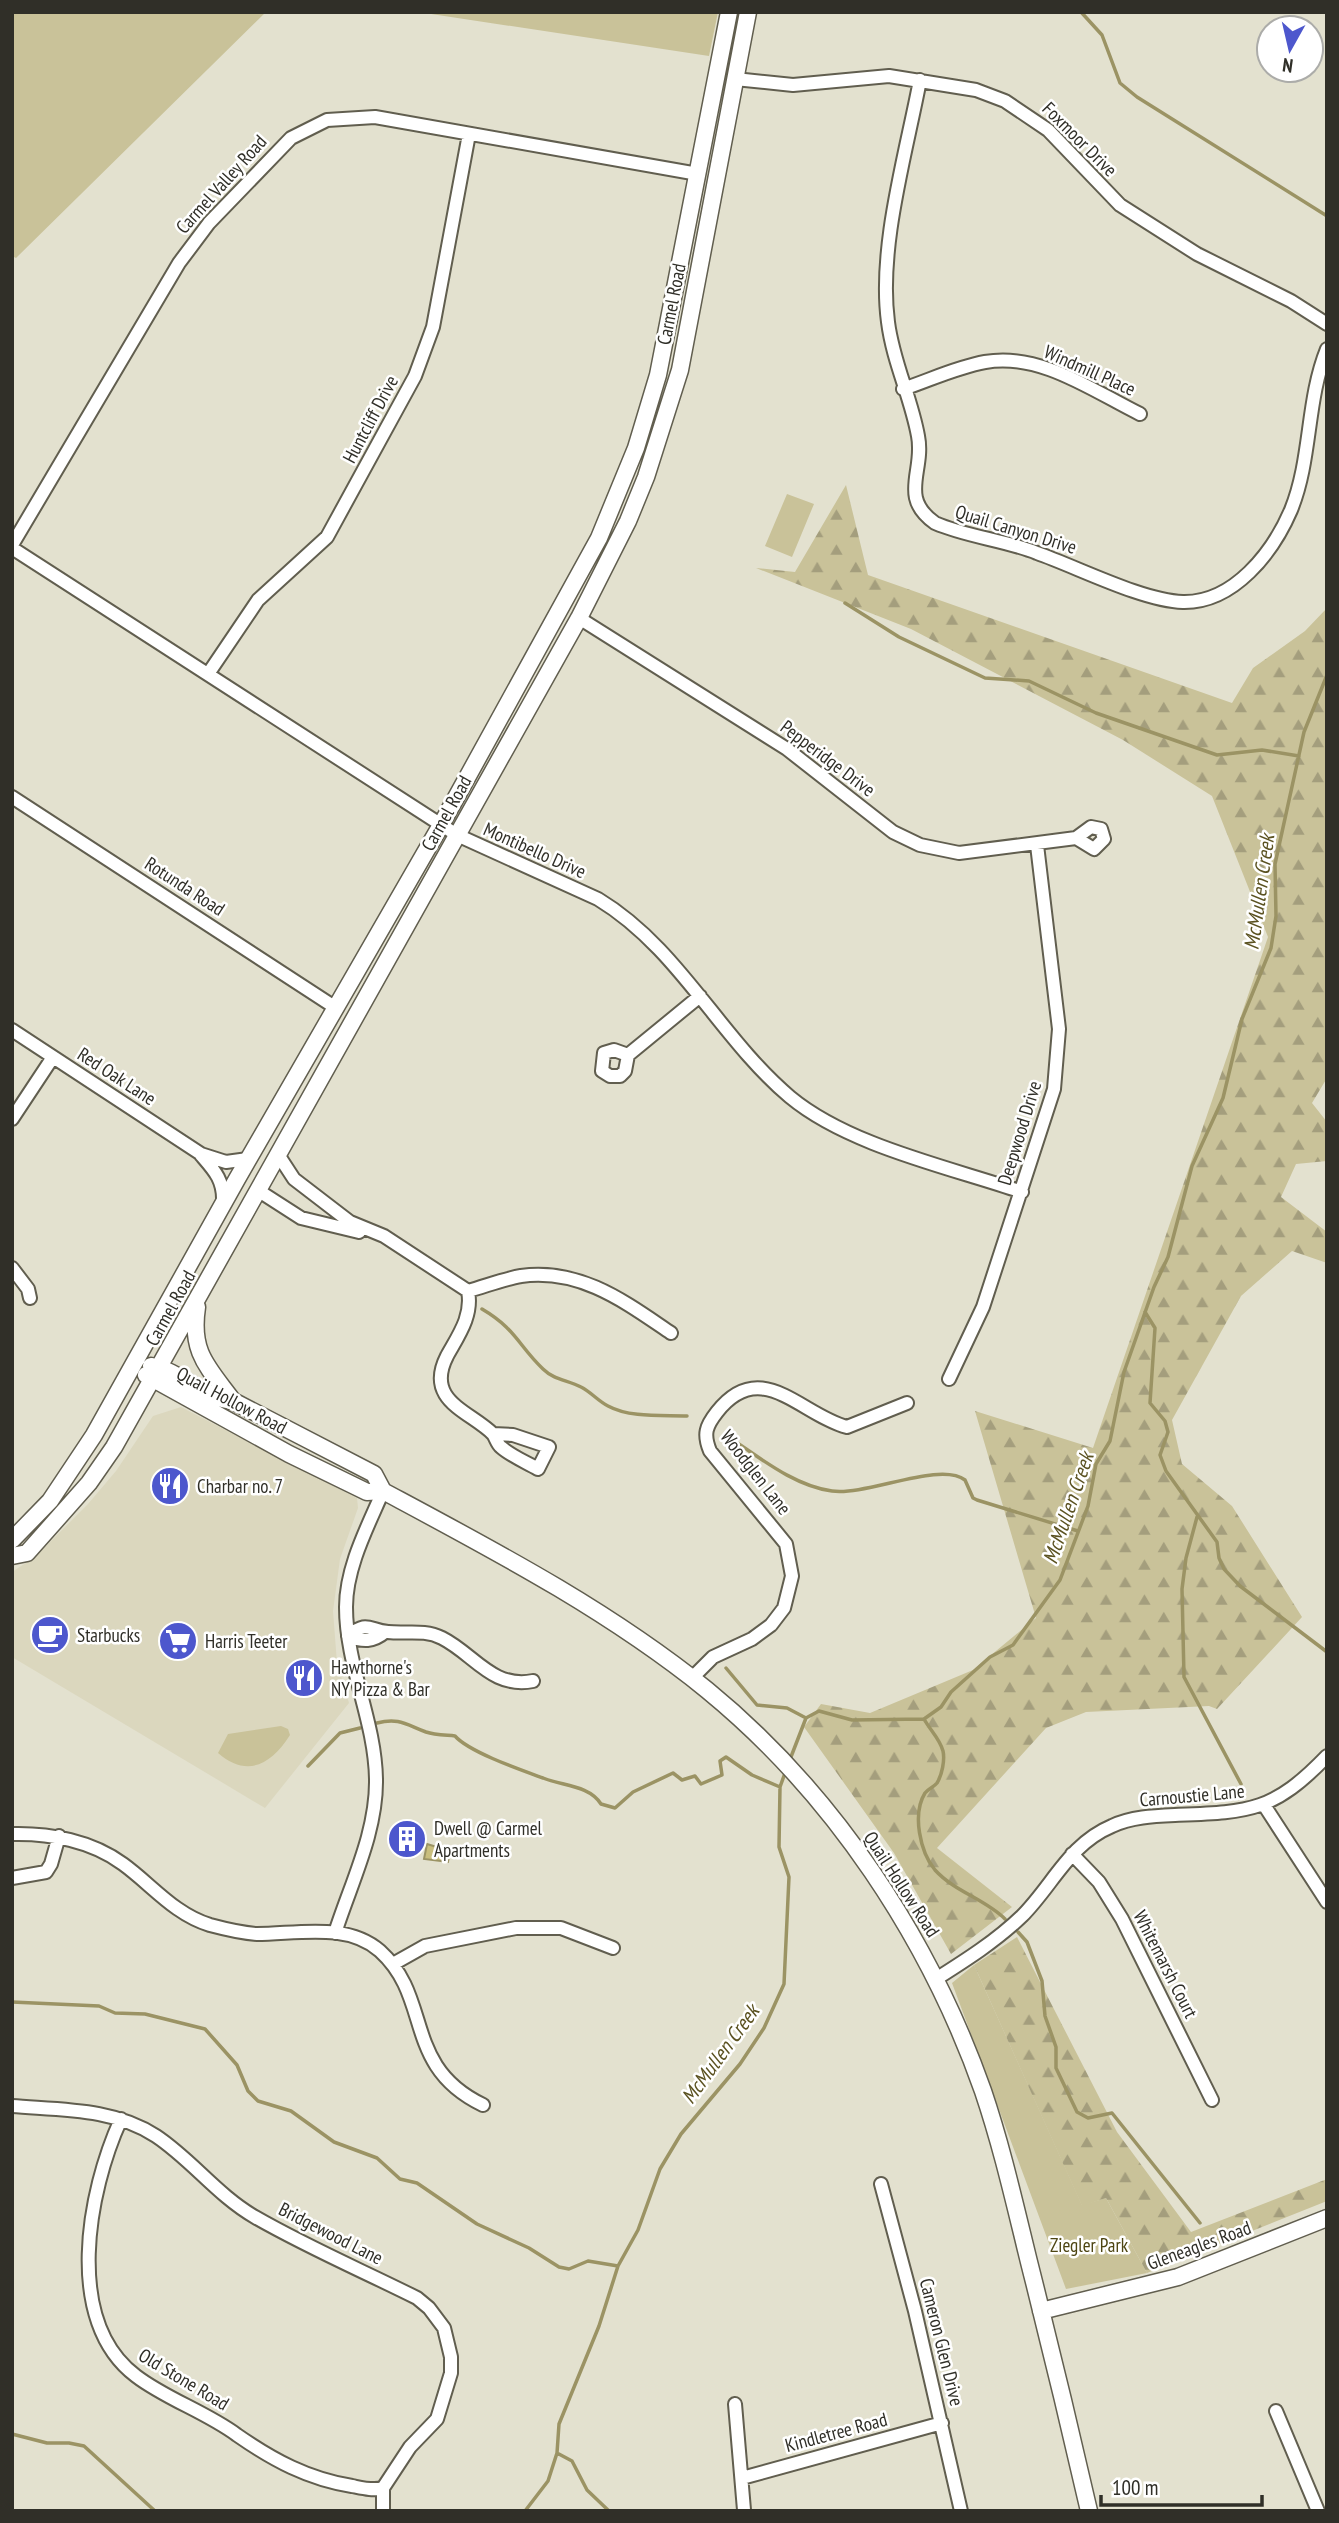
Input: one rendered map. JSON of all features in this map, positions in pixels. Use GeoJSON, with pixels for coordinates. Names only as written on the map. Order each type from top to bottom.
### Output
{"type":"FeatureCollection","features":[{"type":"Feature","properties":{"kind":"main road","name":"Carmel Road"},"geometry":{"type":"LineString","coordinates":[[12,1540],[50,1502],[79,1462],[248,1159],[441,825],[587,562],[620,492],[658,375],[729,12]]}},
{"type":"Feature","properties":{"kind":"main road","name":"Carmel Road"},"geometry":{"type":"LineString","coordinates":[[12,1556],[27,1553],[89,1483],[114,1447],[579,618],[628,521],[646,477],[685,346],[748,12]]}},
{"type":"Feature","properties":{"kind":"main road"},"geometry":{"type":"LineString","coordinates":[[248,1159],[253,1183],[259,1191]]}},
{"type":"Feature","properties":{"kind":"main road"},"geometry":{"type":"LineString","coordinates":[[198,1301],[195,1333],[202,1360],[233,1401]]}},
{"type":"Feature","properties":{"kind":"main road","name":"Quail Hollow Road"},"geometry":{"type":"LineString","coordinates":[[134,1364],[219,1400],[233,1401],[374,1474],[383,1491]]}},
{"type":"Feature","properties":{"kind":"main road","name":"Quail Hollow Road"},"geometry":{"type":"LineString","coordinates":[[156,1374],[356,1487],[368,1492],[383,1491],[554,1585],[662,1655],[692,1678],[751,1732],[811,1793],[873,1876],[936,1979],[993,2123],[1089,2511]]}},
{"type":"Feature","properties":{"kind":"main road","name":"Gleneagles Road"},"geometry":{"type":"LineString","coordinates":[[1041,2311],[1178,2277],[1327,2218]]}},
{"type":"Feature","properties":{"kind":"street","name":"Foxmoor Drive"},"geometry":{"type":"LineString","coordinates":[[735,79],[793,85],[878,75],[976,90],[1014,106],[1048,131],[1120,205],[1198,254],[1291,301],[1327,324]]}},
{"type":"Feature","properties":{"kind":"street","name":"Quail Canyon Drive"},"geometry":{"type":"LineString","coordinates":[[919,80],[886,276],[890,335],[918,435],[915,498],[926,517],[940,525],[1032,551],[1157,597],[1189,601],[1205,599],[1232,587],[1258,562],[1280,531],[1300,481],[1312,394],[1327,349]]}},
{"type":"Feature","properties":{"kind":"street","name":"Carmel Valley Road"},"geometry":{"type":"LineString","coordinates":[[12,547],[179,263],[209,223],[276,150],[308,128],[346,117],[375,117],[698,174]]}},
{"type":"Feature","properties":{"kind":"street","name":"Huntcliff Drive"},"geometry":{"type":"LineString","coordinates":[[208,674],[258,600],[327,537],[415,376],[433,327],[469,134]]}},
{"type":"Feature","properties":{"kind":"street","name":"Windmill Place"},"geometry":{"type":"LineString","coordinates":[[903,389],[970,366],[1012,360],[1045,368],[1140,414]]}},
{"type":"Feature","properties":{"kind":"street","name":"Montibello Drive"},"geometry":{"type":"LineString","coordinates":[[12,547],[457,835],[598,898],[619,911],[647,936],[770,1078],[815,1115],[860,1137],[1022,1192]]}},
{"type":"Feature","properties":{"kind":"street","name":"Pepperidge Drive"},"geometry":{"type":"LineString","coordinates":[[579,618],[787,749],[893,832],[911,842],[939,851],[959,853],[1076,838]]}},
{"type":"Feature","properties":{"kind":"street","name":"Rotunda Road"},"geometry":{"type":"LineString","coordinates":[[12,797],[335,1008]]}},
{"type":"Feature","properties":{"kind":"street","name":"Deepwood Drive"},"geometry":{"type":"LineString","coordinates":[[949,1379],[983,1307],[1050,1109],[1059,1058],[1059,1029],[1037,845]]}},
{"type":"Feature","properties":{"kind":"street"},"geometry":{"type":"LineString","coordinates":[[628,1055],[700,996]]}},
{"type":"Feature","properties":{"kind":"street","name":"Red Oak Lane"},"geometry":{"type":"LineString","coordinates":[[12,1030],[201,1154],[226,1163],[248,1159]]}},
{"type":"Feature","properties":{"kind":"street"},"geometry":{"type":"LineString","coordinates":[[12,1119],[53,1057]]}},
{"type":"Feature","properties":{"kind":"street","name":"Red Oak Lane"},"geometry":{"type":"LineString","coordinates":[[201,1154],[219,1175],[224,1189],[223,1204]]}},
{"type":"Feature","properties":{"kind":"street"},"geometry":{"type":"LineString","coordinates":[[279,1156],[294,1179],[350,1222],[384,1236],[468,1291],[522,1276],[567,1279],[607,1290],[671,1333]]}},
{"type":"Feature","properties":{"kind":"street"},"geometry":{"type":"LineString","coordinates":[[259,1191],[301,1218],[384,1236]]}},
{"type":"Feature","properties":{"kind":"street"},"geometry":{"type":"LineString","coordinates":[[12,1268],[30,1298]]}},
{"type":"Feature","properties":{"kind":"street"},"geometry":{"type":"LineString","coordinates":[[468,1291],[466,1321],[443,1364],[442,1384],[458,1412],[493,1434]]}},
{"type":"Feature","properties":{"kind":"street","name":"Woodglen Lane"},"geometry":{"type":"LineString","coordinates":[[692,1678],[713,1657],[752,1639],[771,1625],[783,1608],[792,1576],[786,1544],[710,1451],[704,1438],[707,1424],[730,1398],[762,1388],[786,1394],[847,1427],[907,1403]]}},
{"type":"Feature","properties":{"kind":"street"},"geometry":{"type":"LineString","coordinates":[[335,1933],[368,1836],[376,1783],[370,1732],[348,1636],[346,1603],[356,1557],[383,1491]]}},
{"type":"Feature","properties":{"kind":"street"},"geometry":{"type":"LineString","coordinates":[[348,1636],[360,1627],[374,1626],[385,1632],[426,1632],[451,1643],[499,1679],[533,1681]]}},
{"type":"Feature","properties":{"kind":"street","name":"Carnoustie Lane"},"geometry":{"type":"LineString","coordinates":[[936,1979],[974,1955],[1017,1920],[1072,1854],[1093,1836],[1122,1822],[1163,1816],[1229,1813],[1264,1805],[1298,1785],[1327,1755]]}},
{"type":"Feature","properties":{"kind":"street"},"geometry":{"type":"LineString","coordinates":[[1264,1805],[1327,1902]]}},
{"type":"Feature","properties":{"kind":"street"},"geometry":{"type":"LineString","coordinates":[[12,1834],[58,1836],[123,1863],[188,1917],[207,1924],[255,1934],[335,1933],[363,1939],[393,1964],[406,1990],[431,2061],[439,2072],[470,2098],[483,2105]]}},
{"type":"Feature","properties":{"kind":"street"},"geometry":{"type":"LineString","coordinates":[[12,1878],[46,1872],[51,1864],[58,1836]]}},
{"type":"Feature","properties":{"kind":"street","name":"Whitemarsh Court"},"geometry":{"type":"LineString","coordinates":[[1072,1854],[1099,1882],[1122,1919],[1212,2100]]}},
{"type":"Feature","properties":{"kind":"street"},"geometry":{"type":"LineString","coordinates":[[393,1964],[425,1946],[516,1928],[561,1928],[612,1948]]}},
{"type":"Feature","properties":{"kind":"street","name":"Bridgewood Lane"},"geometry":{"type":"LineString","coordinates":[[12,2106],[92,2113],[121,2119],[158,2137],[216,2190],[246,2211],[417,2298],[439,2319],[449,2341],[452,2357],[451,2374],[441,2411],[402,2457],[390,2482],[383,2488]]}},
{"type":"Feature","properties":{"kind":"street","name":"Old Stone Road"},"geometry":{"type":"LineString","coordinates":[[121,2119],[97,2185],[90,2236],[92,2300],[101,2331],[114,2354],[137,2377],[206,2414],[278,2462],[322,2480],[374,2490],[383,2488]]}},
{"type":"Feature","properties":{"kind":"street","name":"Cameron Glen Drive"},"geometry":{"type":"LineString","coordinates":[[881,2184],[942,2423],[961,2511]]}},
{"type":"Feature","properties":{"kind":"street"},"geometry":{"type":"LineString","coordinates":[[735,2404],[744,2510]]}},
{"type":"Feature","properties":{"kind":"street"},"geometry":{"type":"LineString","coordinates":[[1276,2411],[1318,2511]]}},
{"type":"Feature","properties":{"kind":"street","name":"Kindletree Road"},"geometry":{"type":"LineString","coordinates":[[742,2478],[942,2423]]}},
{"type":"Feature","properties":{"kind":"street"},"geometry":{"type":"LineString","coordinates":[[383,2488],[383,2511]]}},
{"type":"Feature","properties":{"kind":"shaded area"},"geometry":{"type":"Polygon","coordinates":[[[181,1407],[357,1498],[358,1508],[340,1559],[333,1611],[337,1663],[349,1703],[265,1808],[12,1657],[12,1572],[35,1557],[88,1504],[116,1471],[153,1416],[181,1407]]]}},
{"type":"Feature","properties":{"kind":"green space"},"geometry":{"type":"Polygon","coordinates":[[[12,12],[266,12],[16,258],[12,256],[12,12]]]}},
{"type":"Feature","properties":{"kind":"green space"},"geometry":{"type":"Polygon","coordinates":[[[418,12],[718,12],[709,56],[418,12]]]}},
{"type":"Feature","properties":{"kind":"green space"},"geometry":{"type":"Polygon","coordinates":[[[846,485],[868,575],[1232,703],[1253,668],[1305,631],[1327,608],[1327,1078],[1312,1103],[1327,1122],[1327,1161],[1296,1164],[1281,1197],[1327,1232],[1327,1263],[1292,1251],[1241,1296],[1172,1420],[1182,1464],[1232,1506],[1302,1617],[1217,1709],[1209,1706],[1086,1712],[1046,1728],[937,1848],[1012,1907],[951,1954],[894,1853],[804,1727],[821,1704],[870,1713],[973,1670],[1036,1618],[975,1411],[1093,1448],[1268,937],[1212,796],[1123,740],[911,629],[756,568],[795,572],[846,485]]]}},
{"type":"Feature","properties":{"kind":"green space"},"geometry":{"type":"Polygon","coordinates":[[[787,494],[814,504],[792,557],[765,546],[787,494]]]}},
{"type":"Feature","properties":{"kind":"green space"},"geometry":{"type":"Polygon","coordinates":[[[281,1726],[288,1729],[290,1735],[275,1754],[258,1765],[239,1765],[218,1753],[228,1734],[281,1726]]]}},
{"type":"Feature","properties":{"kind":"green space"},"geometry":{"type":"Polygon","coordinates":[[[1017,1937],[1117,2132],[1191,2232],[1327,2179],[1327,2201],[1147,2273],[1106,2198],[1082,2206],[974,1965],[1017,1937]]]}},
{"type":"Feature","properties":{"kind":"green space","name":"Ziegler Park"},"geometry":{"type":"Polygon","coordinates":[[[974,1965],[1082,2205],[1106,2198],[1147,2273],[1066,2289],[952,1983],[974,1965]]]}},
{"type":"Feature","properties":{"kind":"water"},"geometry":{"type":"Polygon","coordinates":[[[427,1844],[450,1851],[448,1862],[424,1859],[427,1844]]]}},
{"type":"Feature","properties":{"kind":"waterway"},"geometry":{"type":"LineString","coordinates":[[1081,12],[1102,35],[1120,83],[1137,97],[1327,216]]}},
{"type":"Feature","properties":{"kind":"waterway"},"geometry":{"type":"LineString","coordinates":[[845,603],[899,637],[985,678],[1029,681],[1096,713],[1217,755],[1262,750],[1299,756]]}},
{"type":"Feature","properties":{"kind":"waterway","name":"McMullen Creek"},"geometry":{"type":"LineString","coordinates":[[789,1762],[806,1718],[819,1711],[852,1720],[924,1719],[941,1707],[951,1692],[990,1657],[1013,1645],[1060,1580],[1088,1506],[1096,1464],[1110,1441],[1124,1372],[1154,1287],[1168,1257],[1192,1166],[1223,1098],[1242,1019],[1271,948],[1276,916],[1275,864],[1304,732],[1327,675]]}},
{"type":"Feature","properties":{"kind":"waterway"},"geometry":{"type":"LineString","coordinates":[[482,1309],[510,1330],[547,1373],[581,1387],[608,1406],[636,1414],[687,1416]]}},
{"type":"Feature","properties":{"kind":"waterway"},"geometry":{"type":"LineString","coordinates":[[1145,1312],[1155,1328],[1150,1403],[1165,1421],[1168,1432],[1160,1455],[1166,1471],[1217,1542],[1224,1569],[1240,1586],[1327,1652]]}},
{"type":"Feature","properties":{"kind":"waterway"},"geometry":{"type":"LineString","coordinates":[[727,1436],[777,1470],[818,1488],[847,1491],[921,1476],[954,1475],[965,1480],[973,1498],[977,1500],[1078,1531]]}},
{"type":"Feature","properties":{"kind":"waterway"},"geometry":{"type":"LineString","coordinates":[[1197,1517],[1186,1558],[1182,1589],[1184,1677],[1241,1784]]}},
{"type":"Feature","properties":{"kind":"waterway"},"geometry":{"type":"LineString","coordinates":[[726,1668],[757,1705],[787,1708],[806,1718]]}},
{"type":"Feature","properties":{"kind":"waterway"},"geometry":{"type":"LineString","coordinates":[[924,1719],[940,1742],[944,1759],[939,1780],[925,1793],[919,1811],[918,1822],[925,1853],[943,1878],[1005,1919]]}},
{"type":"Feature","properties":{"kind":"waterway"},"geometry":{"type":"LineString","coordinates":[[377,1723],[397,1721],[429,1733],[455,1736],[496,1760],[590,1793],[601,1804],[615,1808],[633,1792],[673,1773],[682,1780],[695,1776],[701,1784],[722,1775],[720,1761],[726,1757],[752,1775],[780,1787]]}},
{"type":"Feature","properties":{"kind":"waterway"},"geometry":{"type":"LineString","coordinates":[[308,1766],[340,1733],[360,1728]]}},
{"type":"Feature","properties":{"kind":"waterway","name":"McMullen Creek"},"geometry":{"type":"LineString","coordinates":[[525,2511],[548,2481],[557,2453],[559,2424],[599,2326],[618,2266],[638,2230],[660,2169],[681,2134],[740,2064],[764,2028],[784,1984],[789,1877],[779,1847],[780,1787],[785,1773]]}},
{"type":"Feature","properties":{"kind":"waterway"},"geometry":{"type":"LineString","coordinates":[[1018,1932],[1027,1942],[1042,1981],[1045,2016],[1056,2047],[1056,2068],[1077,2112],[1088,2118],[1112,2113],[1200,2223]]}},
{"type":"Feature","properties":{"kind":"waterway"},"geometry":{"type":"LineString","coordinates":[[12,2002],[99,2006],[115,2013],[145,2014],[205,2029],[237,2065],[248,2091],[258,2101],[291,2111],[334,2142],[377,2158],[400,2179],[417,2183],[477,2224],[529,2248],[559,2267],[569,2269],[588,2261],[618,2266]]}},
{"type":"Feature","properties":{"kind":"waterway"},"geometry":{"type":"LineString","coordinates":[[12,2434],[47,2443],[84,2446],[155,2511]]}},
{"type":"Feature","properties":{"kind":"waterway"},"geometry":{"type":"LineString","coordinates":[[557,2453],[572,2461],[587,2490],[609,2511]]}},
{"type":"Feature","properties":{"kind":"place","name":"Charbar no. 7"},"geometry":{"type":"Point","coordinates":[170,1486]}},
{"type":"Feature","properties":{"kind":"place","name":"Starbucks"},"geometry":{"type":"Point","coordinates":[50,1635]}},
{"type":"Feature","properties":{"kind":"place","name":"Harris Teeter"},"geometry":{"type":"Point","coordinates":[178,1641]}},
{"type":"Feature","properties":{"kind":"place","name":"Hawthorne's NY Pizza & Bar"},"geometry":{"type":"Point","coordinates":[304,1678]}},
{"type":"Feature","properties":{"kind":"place","name":"Dwell @ Carmel Apartments"},"geometry":{"type":"Point","coordinates":[407,1839]}}]}
